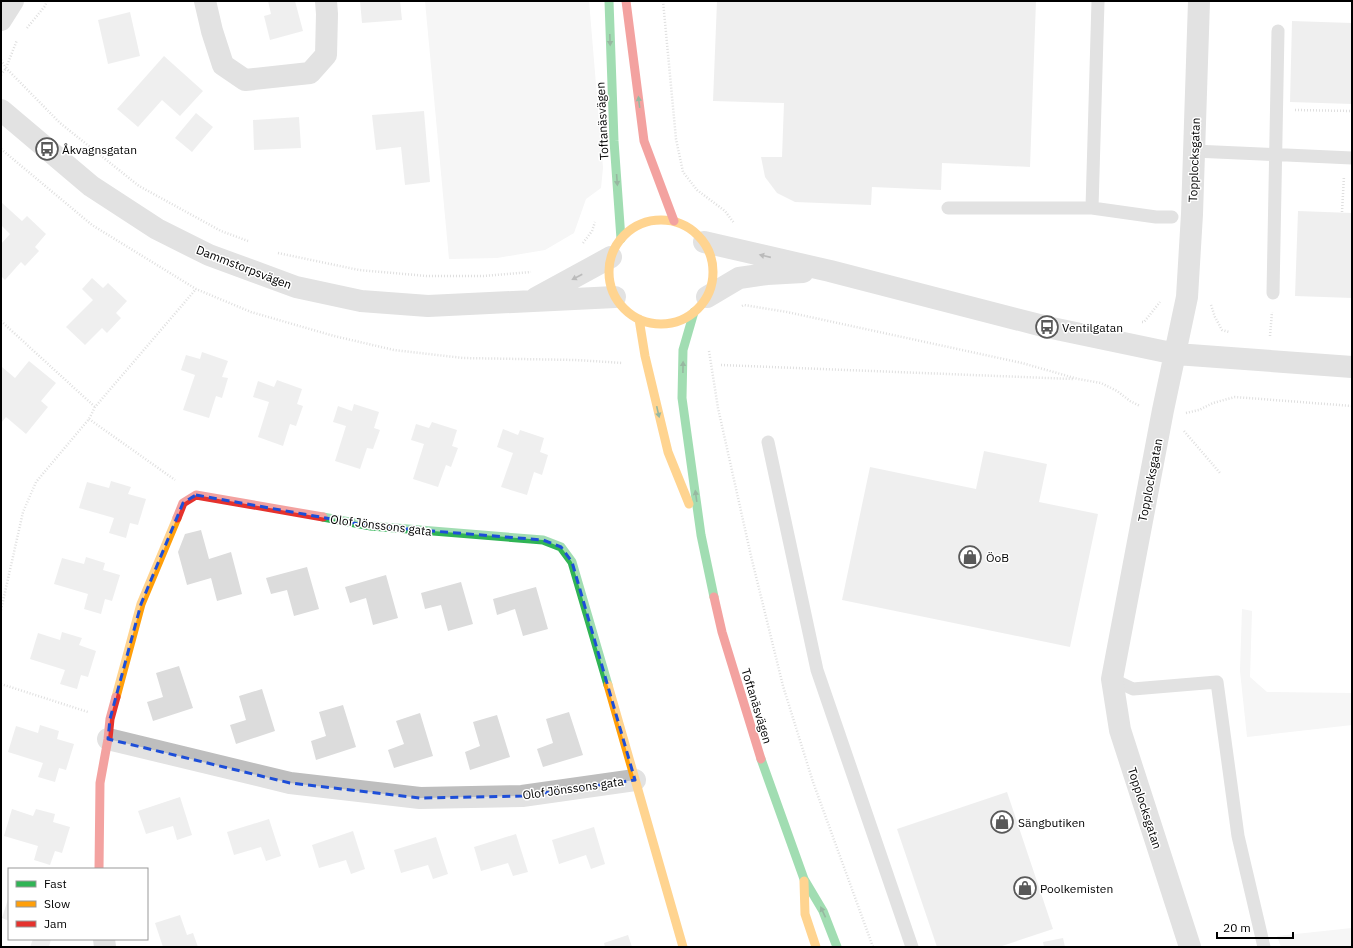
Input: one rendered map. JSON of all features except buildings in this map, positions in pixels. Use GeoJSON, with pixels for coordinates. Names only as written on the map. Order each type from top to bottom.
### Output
{"type":"FeatureCollection","features":[{"type":"Feature","properties":{"kind":"street"},"geometry":{"type":"LineString","coordinates":[[1,20],[13,1]]}},
{"type":"Feature","properties":{"kind":"street"},"geometry":{"type":"LineString","coordinates":[[205,1],[212,31],[223,65],[245,80],[310,73],[326,56],[326,1]]}},
{"type":"Feature","properties":{"kind":"street","name":"Toftanäsvägen"},"geometry":{"type":"LineString","coordinates":[[609,1],[614,141],[619,200],[616,248],[609,278],[615,297],[625,310],[639,319],[661,324],[678,321],[701,304]]}},
{"type":"Feature","properties":{"kind":"street"},"geometry":{"type":"LineString","coordinates":[[626,1],[644,141],[674,222]]}},
{"type":"Feature","properties":{"kind":"street","name":"Topplocksgatan"},"geometry":{"type":"LineString","coordinates":[[1190,947],[1120,730],[1112,679],[1163,410],[1187,297],[1199,1]]}},
{"type":"Feature","properties":{"kind":"street","name":"Dammstorpsvägen"},"geometry":{"type":"LineString","coordinates":[[1,110],[91,186],[157,229],[209,255],[296,287],[361,301],[428,306],[615,297]]}},
{"type":"Feature","properties":{"kind":"street","name":"Toftanäsvägen"},"geometry":{"type":"LineString","coordinates":[[616,248],[632,228],[651,221],[674,222],[691,229],[704,242],[712,259],[713,277],[683,350],[682,398],[701,535],[722,632],[756,745],[804,879],[822,911],[837,947]]}},
{"type":"Feature","properties":{"kind":"street"},"geometry":{"type":"LineString","coordinates":[[704,242],[830,271],[1047,327],[1176,354],[1352,367]]}},
{"type":"Feature","properties":{"kind":"street","name":"Dammstorpsvägen"},"geometry":{"type":"LineString","coordinates":[[531,301],[616,248]]}},
{"type":"Feature","properties":{"kind":"street"},"geometry":{"type":"LineString","coordinates":[[701,304],[739,278],[767,274],[830,271]]}},
{"type":"Feature","properties":{"kind":"street","name":"Toftanäsvägen"},"geometry":{"type":"LineString","coordinates":[[639,319],[645,356],[668,452],[701,535]]}},
{"type":"Feature","properties":{"kind":"street"},"geometry":{"type":"LineString","coordinates":[[99,868],[100,783],[109,729],[141,604],[183,503],[196,495]]}},
{"type":"Feature","properties":{"kind":"street","name":"Olof Jönssons gata"},"geometry":{"type":"LineString","coordinates":[[196,495],[371,526],[543,540],[561,547],[572,562],[683,947]]}},
{"type":"Feature","properties":{"kind":"street","name":"Olof Jönssons gata"},"geometry":{"type":"LineString","coordinates":[[109,729],[290,783],[420,798],[522,796],[635,780]]}},
{"type":"Feature","properties":{"kind":"street","name":"Toftanäsvägen"},"geometry":{"type":"LineString","coordinates":[[804,879],[805,914],[816,947]]}},
{"type":"Feature","properties":{"kind":"lane"},"geometry":{"type":"LineString","coordinates":[[1092,208],[1098,1]]}},
{"type":"Feature","properties":{"kind":"lane"},"geometry":{"type":"LineString","coordinates":[[1273,293],[1278,31]]}},
{"type":"Feature","properties":{"kind":"lane"},"geometry":{"type":"LineString","coordinates":[[1194,151],[1348,158]]}},
{"type":"Feature","properties":{"kind":"lane"},"geometry":{"type":"LineString","coordinates":[[948,208],[1092,208],[1156,217],[1172,217]]}},
{"type":"Feature","properties":{"kind":"lane"},"geometry":{"type":"LineString","coordinates":[[768,442],[816,670],[912,947]]}},
{"type":"Feature","properties":{"kind":"lane"},"geometry":{"type":"LineString","coordinates":[[1112,679],[1133,689],[1217,682],[1238,836],[1264,947]]}},
{"type":"Feature","properties":{"kind":"path"},"geometry":{"type":"LineString","coordinates":[[25,30],[45,6],[47,1]]}},
{"type":"Feature","properties":{"kind":"path"},"geometry":{"type":"LineString","coordinates":[[662,190],[683,172],[676,139],[663,1]]}},
{"type":"Feature","properties":{"kind":"path"},"geometry":{"type":"LineString","coordinates":[[1,75],[6,68],[16,42],[20,36]]}},
{"type":"Feature","properties":{"kind":"path"},"geometry":{"type":"LineString","coordinates":[[1,60],[6,68],[60,123],[139,186],[221,231],[248,242]]}},
{"type":"Feature","properties":{"kind":"path"},"geometry":{"type":"LineString","coordinates":[[1276,109],[1352,111]]}},
{"type":"Feature","properties":{"kind":"path"},"geometry":{"type":"LineString","coordinates":[[1342,212],[1348,158]]}},
{"type":"Feature","properties":{"kind":"path"},"geometry":{"type":"LineString","coordinates":[[580,248],[592,230],[598,211],[619,200]]}},
{"type":"Feature","properties":{"kind":"path"},"geometry":{"type":"LineString","coordinates":[[276,252],[359,270],[426,276],[483,276],[532,272]]}},
{"type":"Feature","properties":{"kind":"path"},"geometry":{"type":"LineString","coordinates":[[1,610],[23,512],[36,482],[89,419],[95,407],[196,289]]}},
{"type":"Feature","properties":{"kind":"path"},"geometry":{"type":"LineString","coordinates":[[1270,342],[1273,293]]}},
{"type":"Feature","properties":{"kind":"path"},"geometry":{"type":"LineString","coordinates":[[1136,322],[1144,322],[1166,295],[1187,297],[1210,300],[1215,317],[1222,330],[1236,334]]}},
{"type":"Feature","properties":{"kind":"path"},"geometry":{"type":"LineString","coordinates":[[738,307],[744,305],[810,317],[1022,362],[1078,379],[1100,383],[1117,391],[1139,406],[1163,410],[1188,414],[1213,403],[1235,397],[1352,406]]}},
{"type":"Feature","properties":{"kind":"path"},"geometry":{"type":"LineString","coordinates":[[1,322],[95,407]]}},
{"type":"Feature","properties":{"kind":"path"},"geometry":{"type":"LineString","coordinates":[[708,348],[722,424],[782,686],[813,782],[873,947]]}},
{"type":"Feature","properties":{"kind":"path"},"geometry":{"type":"LineString","coordinates":[[721,365],[1078,379]]}},
{"type":"Feature","properties":{"kind":"path"},"geometry":{"type":"LineString","coordinates":[[89,419],[196,495]]}},
{"type":"Feature","properties":{"kind":"path"},"geometry":{"type":"LineString","coordinates":[[1179,426],[1220,473]]}},
{"type":"Feature","properties":{"kind":"path"},"geometry":{"type":"LineString","coordinates":[[1,684],[109,729]]}},
{"type":"Feature","properties":{"kind":"highlighted area"},"geometry":{"type":"Polygon","coordinates":[[[196,495],[371,526],[543,540],[561,547],[572,562],[635,780],[522,796],[420,798],[290,783],[108,739],[110,719],[141,604],[183,503],[196,495]]]}},
{"type":"Feature","properties":{"kind":"shaded area"},"geometry":{"type":"Polygon","coordinates":[[[425,1],[589,1],[603,168],[601,188],[586,199],[574,233],[545,250],[497,258],[449,259],[425,1]]]}},
{"type":"Feature","properties":{"kind":"shaded area"},"geometry":{"type":"Polygon","coordinates":[[[1242,609],[1252,611],[1250,677],[1267,692],[1352,693],[1352,725],[1247,737],[1240,671],[1242,609]]]}},
{"type":"Feature","properties":{"kind":"shaded area"},"geometry":{"type":"Polygon","coordinates":[[[1352,928],[1352,947],[1281,947],[1277,936],[1352,928]]]}},
{"type":"Feature","properties":{"kind":"traffic: fast"},"geometry":{"type":"LineString","coordinates":[[609,1],[614,141],[621,239]]}},
{"type":"Feature","properties":{"kind":"traffic: fast"},"geometry":{"type":"LineString","coordinates":[[694,312],[683,350],[682,398],[701,535],[714,597]]}},
{"type":"Feature","properties":{"kind":"traffic: fast"},"geometry":{"type":"LineString","coordinates":[[323,517],[371,526],[543,540],[561,547],[572,562],[608,685]]}},
{"type":"Feature","properties":{"kind":"traffic: fast"},"geometry":{"type":"LineString","coordinates":[[761,759],[804,879],[823,911],[837,947]]}},
{"type":"Feature","properties":{"kind":"traffic: slow"},"geometry":{"type":"LineString","coordinates":[[661,220],[681,224],[690,229],[704,243],[709,252],[713,272],[709,292],[704,301],[690,315],[681,320],[661,324],[641,320],[632,315],[618,301],[613,292],[609,272],[613,252],[618,243],[632,229],[641,224],[661,220]]}},
{"type":"Feature","properties":{"kind":"traffic: slow"},"geometry":{"type":"LineString","coordinates":[[639,319],[645,356],[668,452],[689,504]]}},
{"type":"Feature","properties":{"kind":"traffic: slow"},"geometry":{"type":"LineString","coordinates":[[116,697],[141,604],[177,518]]}},
{"type":"Feature","properties":{"kind":"traffic: slow"},"geometry":{"type":"LineString","coordinates":[[608,685],[683,947]]}},
{"type":"Feature","properties":{"kind":"traffic: slow"},"geometry":{"type":"LineString","coordinates":[[804,881],[805,914],[816,947]]}},
{"type":"Feature","properties":{"kind":"traffic: jam"},"geometry":{"type":"LineString","coordinates":[[626,1],[644,141],[674,221]]}},
{"type":"Feature","properties":{"kind":"traffic: jam"},"geometry":{"type":"LineString","coordinates":[[177,518],[183,503],[196,495],[323,517]]}},
{"type":"Feature","properties":{"kind":"traffic: jam"},"geometry":{"type":"LineString","coordinates":[[714,597],[722,632],[761,759]]}},
{"type":"Feature","properties":{"kind":"traffic: jam"},"geometry":{"type":"LineString","coordinates":[[99,868],[100,783],[110,719],[116,697]]}},
{"type":"Feature","properties":{"kind":"place","name":"Åkvagnsgatan"},"geometry":{"type":"Point","coordinates":[47,149]}},
{"type":"Feature","properties":{"kind":"place","name":"Ventilgatan"},"geometry":{"type":"Point","coordinates":[1047,327]}},
{"type":"Feature","properties":{"kind":"place","name":"ÖoB"},"geometry":{"type":"Point","coordinates":[970,557]}},
{"type":"Feature","properties":{"kind":"place","name":"Sängbutiken"},"geometry":{"type":"Point","coordinates":[1002,822]}},
{"type":"Feature","properties":{"kind":"place","name":"Poolkemisten"},"geometry":{"type":"Point","coordinates":[1025,888]}}]}
